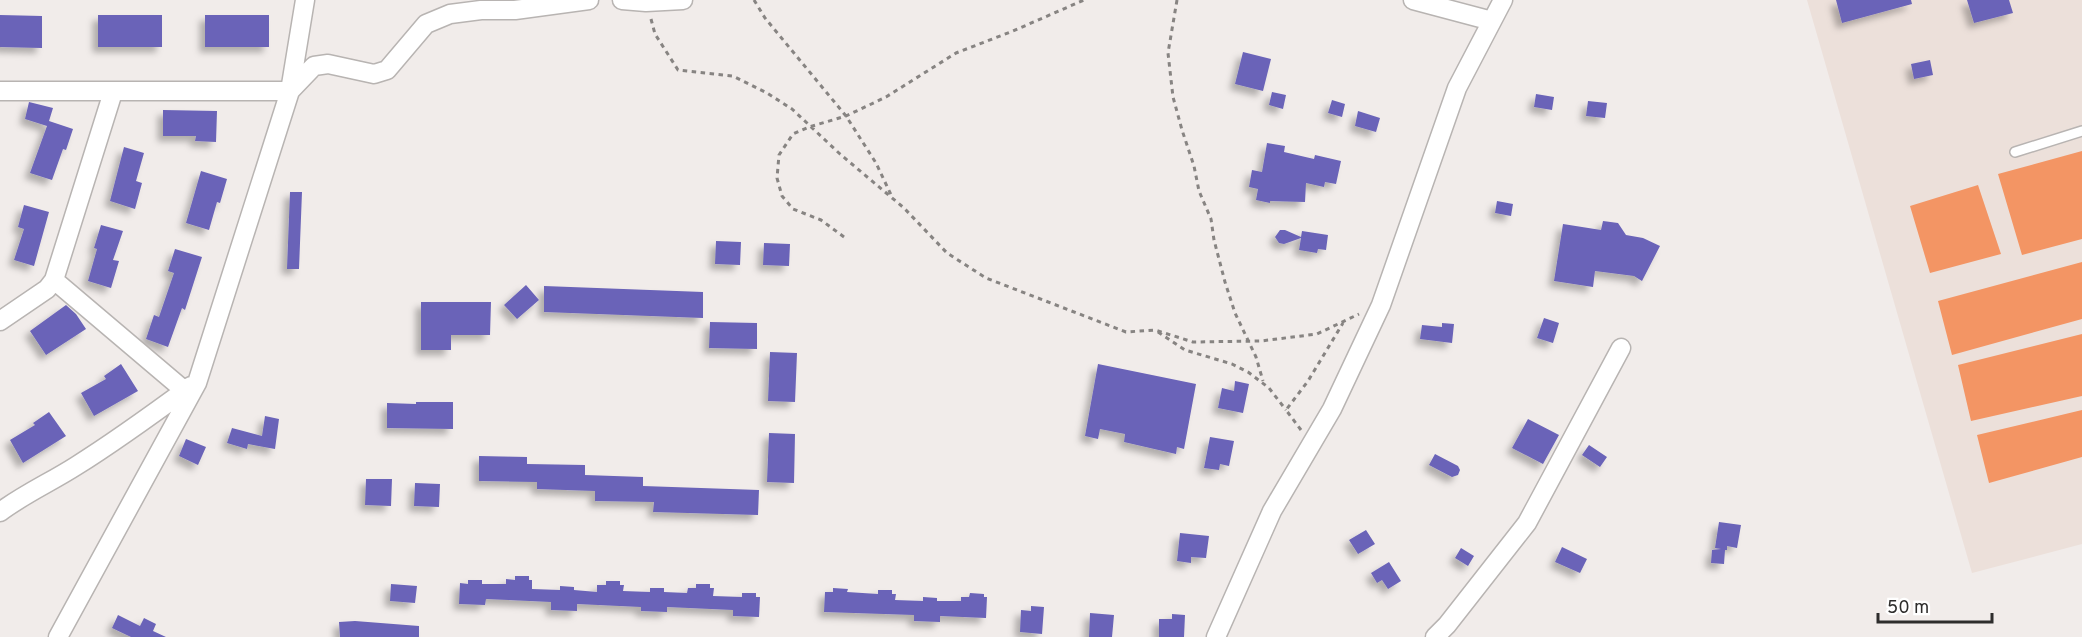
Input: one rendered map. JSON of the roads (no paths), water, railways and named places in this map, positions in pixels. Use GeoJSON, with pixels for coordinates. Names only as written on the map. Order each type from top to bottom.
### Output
{"type":"FeatureCollection","features":[{"type":"Feature","properties":{"kind":"street"},"geometry":{"type":"LineString","coordinates":[[58,637],[191,387],[290,91],[304,0]]}},
{"type":"Feature","properties":{"kind":"street"},"geometry":{"type":"LineString","coordinates":[[0,91],[290,91],[314,66],[328,64],[374,74],[387,70],[426,24],[450,14],[481,10],[516,10],[589,0]]}},
{"type":"Feature","properties":{"kind":"street"},"geometry":{"type":"LineString","coordinates":[[622,0],[646,2],[683,0]]}},
{"type":"Feature","properties":{"kind":"street"},"geometry":{"type":"LineString","coordinates":[[1413,0],[1492,21]]}},
{"type":"Feature","properties":{"kind":"street"},"geometry":{"type":"LineString","coordinates":[[1216,637],[1272,511],[1332,409],[1381,305],[1457,88],[1503,0]]}},
{"type":"Feature","properties":{"kind":"street"},"geometry":{"type":"LineString","coordinates":[[0,321],[47,289],[54,280],[113,92]]}},
{"type":"Feature","properties":{"kind":"street"},"geometry":{"type":"LineString","coordinates":[[54,280],[191,387]]}},
{"type":"Feature","properties":{"kind":"street"},"geometry":{"type":"LineString","coordinates":[[1435,637],[1447,625],[1527,523],[1621,348]]}},
{"type":"Feature","properties":{"kind":"street"},"geometry":{"type":"LineString","coordinates":[[0,512],[131,430],[191,387]]}},
{"type":"Feature","properties":{"kind":"lane"},"geometry":{"type":"LineString","coordinates":[[2015,152],[2082,131]]}}]}
